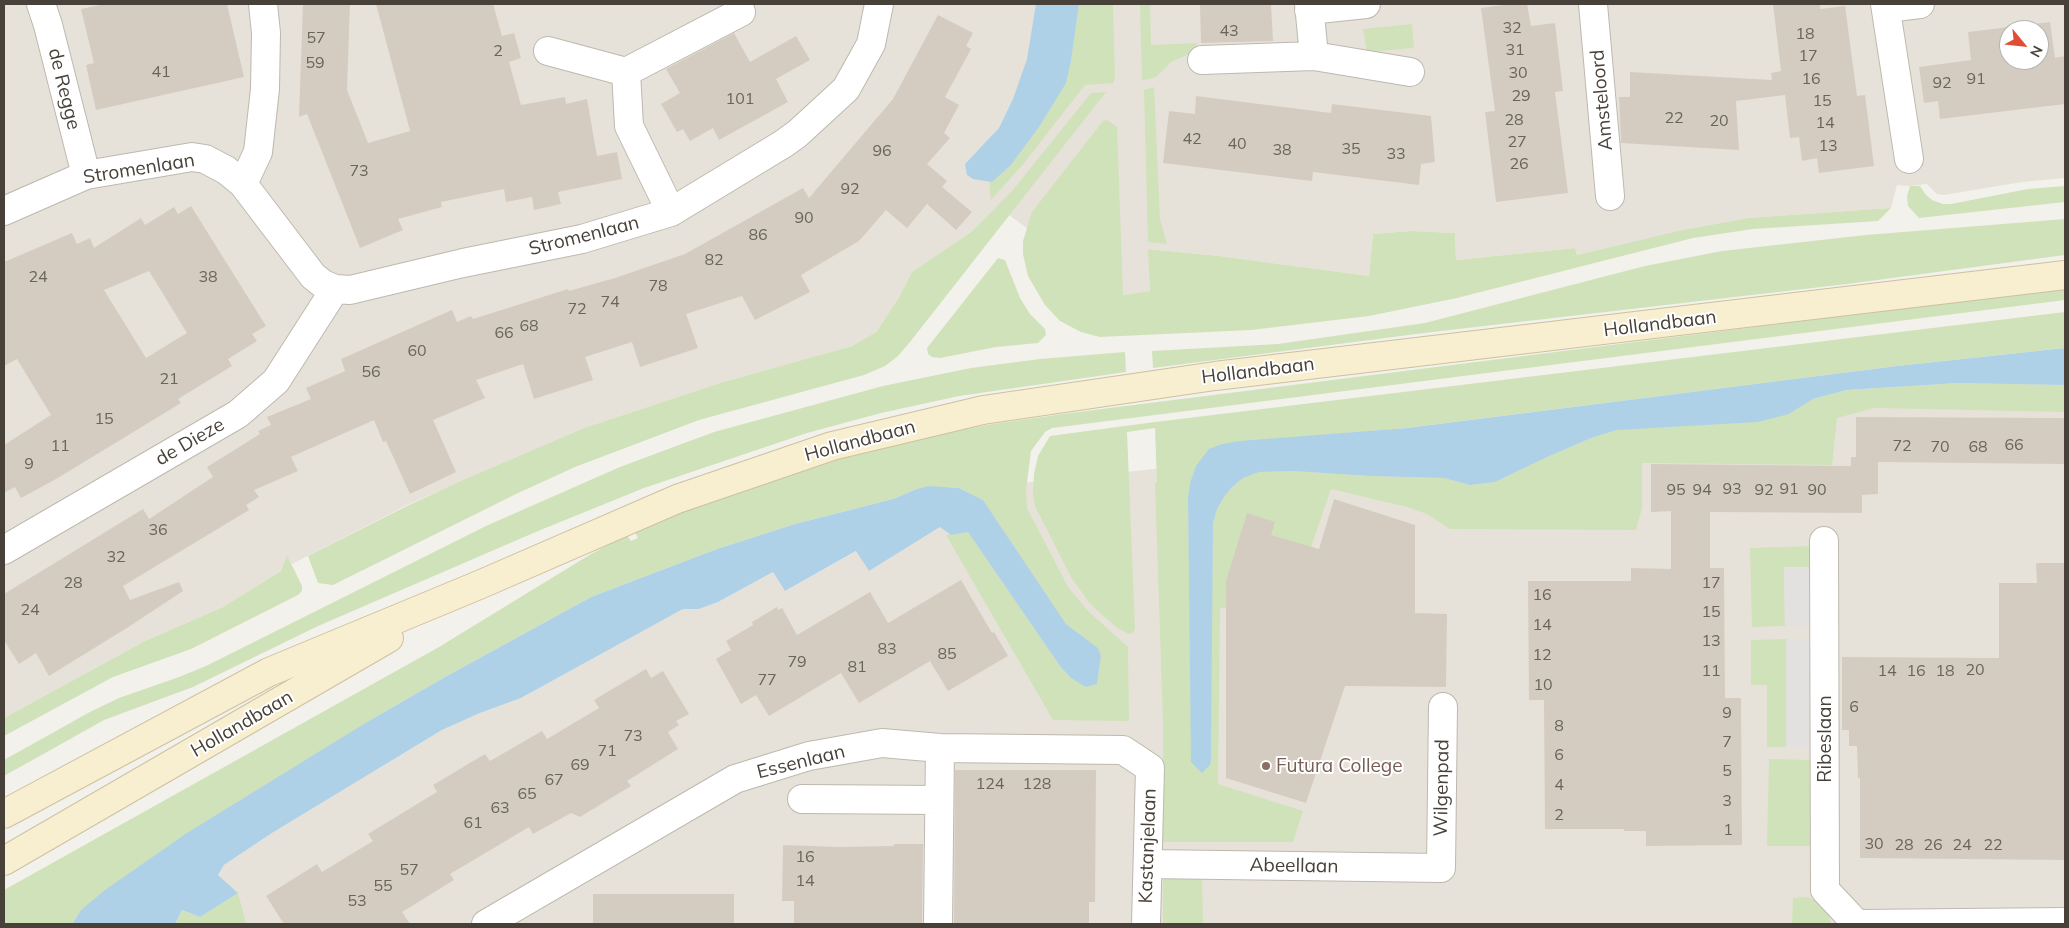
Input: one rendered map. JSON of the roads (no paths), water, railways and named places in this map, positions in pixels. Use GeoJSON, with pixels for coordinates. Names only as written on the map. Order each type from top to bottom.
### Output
{"type":"FeatureCollection","features":[{"type":"Feature","properties":{"kind":"main road","name":"Hollandbaan"},"geometry":{"type":"LineString","coordinates":[[4,814],[269,672],[479,585],[686,496],[832,446],[983,410],[1215,376],[2065,275]]}},
{"type":"Feature","properties":{"kind":"main road","name":"Hollandbaan"},"geometry":{"type":"LineString","coordinates":[[4,861],[479,585]]}},
{"type":"Feature","properties":{"kind":"street","name":"de Regge"},"geometry":{"type":"LineString","coordinates":[[41,4],[86,175]]}},
{"type":"Feature","properties":{"kind":"street"},"geometry":{"type":"LineString","coordinates":[[243,184],[258,152],[265,89],[266,34],[263,4]]}},
{"type":"Feature","properties":{"kind":"street","name":"Stromenlaan"},"geometry":{"type":"LineString","coordinates":[[4,211],[86,175],[192,157],[205,159],[226,170],[243,184],[313,276],[323,284],[335,289],[350,290],[463,263],[582,240],[671,212],[783,144],[846,89],[871,44],[879,4]]}},
{"type":"Feature","properties":{"kind":"street"},"geometry":{"type":"LineString","coordinates":[[1314,56],[1309,7],[1366,4]]}},
{"type":"Feature","properties":{"kind":"street","name":"Amsteloord"},"geometry":{"type":"LineString","coordinates":[[1595,4],[1610,196]]}},
{"type":"Feature","properties":{"kind":"street"},"geometry":{"type":"LineString","coordinates":[[1909,159],[1886,6],[1920,4]]}},
{"type":"Feature","properties":{"kind":"street"},"geometry":{"type":"LineString","coordinates":[[548,50],[626,72],[741,12]]}},
{"type":"Feature","properties":{"kind":"street"},"geometry":{"type":"LineString","coordinates":[[1202,60],[1314,56],[1410,72]]}},
{"type":"Feature","properties":{"kind":"street"},"geometry":{"type":"LineString","coordinates":[[626,72],[629,126],[671,212]]}},
{"type":"Feature","properties":{"kind":"street","name":"de Dieze"},"geometry":{"type":"LineString","coordinates":[[4,550],[238,414],[276,381],[335,289]]}},
{"type":"Feature","properties":{"kind":"street","name":"Ribeslaan"},"geometry":{"type":"LineString","coordinates":[[1824,541],[1826,890],[1857,924]]}},
{"type":"Feature","properties":{"kind":"street","name":"Wilgenpad"},"geometry":{"type":"LineString","coordinates":[[1441,868],[1443,707]]}},
{"type":"Feature","properties":{"kind":"street","name":"Essenlaan"},"geometry":{"type":"LineString","coordinates":[[486,924],[735,779],[809,756],[882,743],[940,748],[1123,750],[1150,768]]}},
{"type":"Feature","properties":{"kind":"street"},"geometry":{"type":"LineString","coordinates":[[938,924],[940,748]]}},
{"type":"Feature","properties":{"kind":"street","name":"Kastanjelaan"},"geometry":{"type":"LineString","coordinates":[[1146,924],[1150,768]]}},
{"type":"Feature","properties":{"kind":"street"},"geometry":{"type":"LineString","coordinates":[[802,799],[939,800]]}},
{"type":"Feature","properties":{"kind":"street","name":"Abeellaan"},"geometry":{"type":"LineString","coordinates":[[1148,864],[1441,868]]}},
{"type":"Feature","properties":{"kind":"street"},"geometry":{"type":"LineString","coordinates":[[1857,924],[2065,922]]}},
{"type":"Feature","properties":{"kind":"water"},"geometry":{"type":"Polygon","coordinates":[[[1036,4],[1079,4],[1066,83],[1039,127],[1011,165],[992,182],[973,179],[967,175],[965,164],[999,128],[1013,99],[1027,59],[1036,4]]]}},
{"type":"Feature","properties":{"kind":"water"},"geometry":{"type":"Polygon","coordinates":[[[2065,348],[2065,385],[1958,383],[1847,390],[1813,399],[1789,414],[1758,422],[1617,430],[1591,438],[1495,482],[1470,485],[1444,478],[1294,471],[1259,472],[1243,478],[1224,497],[1217,509],[1213,523],[1211,760],[1210,765],[1202,773],[1191,762],[1188,497],[1190,483],[1196,466],[1209,449],[1222,444],[1240,441],[1407,428],[1897,366],[2065,348]]]}},
{"type":"Feature","properties":{"kind":"water"},"geometry":{"type":"Polygon","coordinates":[[[928,486],[959,488],[983,500],[1066,624],[1098,648],[1101,656],[1097,684],[1086,687],[1071,678],[1060,666],[968,532],[951,535],[940,527],[869,571],[856,551],[785,591],[773,572],[718,602],[699,609],[683,609],[521,698],[442,730],[272,833],[224,865],[218,875],[238,893],[200,917],[182,910],[175,924],[72,924],[81,910],[105,890],[187,833],[372,719],[591,597],[717,549],[795,524],[893,499],[928,486]]]}},
{"type":"Feature","properties":{"kind":"place","name":"Futura College"},"geometry":{"type":"Point","coordinates":[1266,766]}}]}
